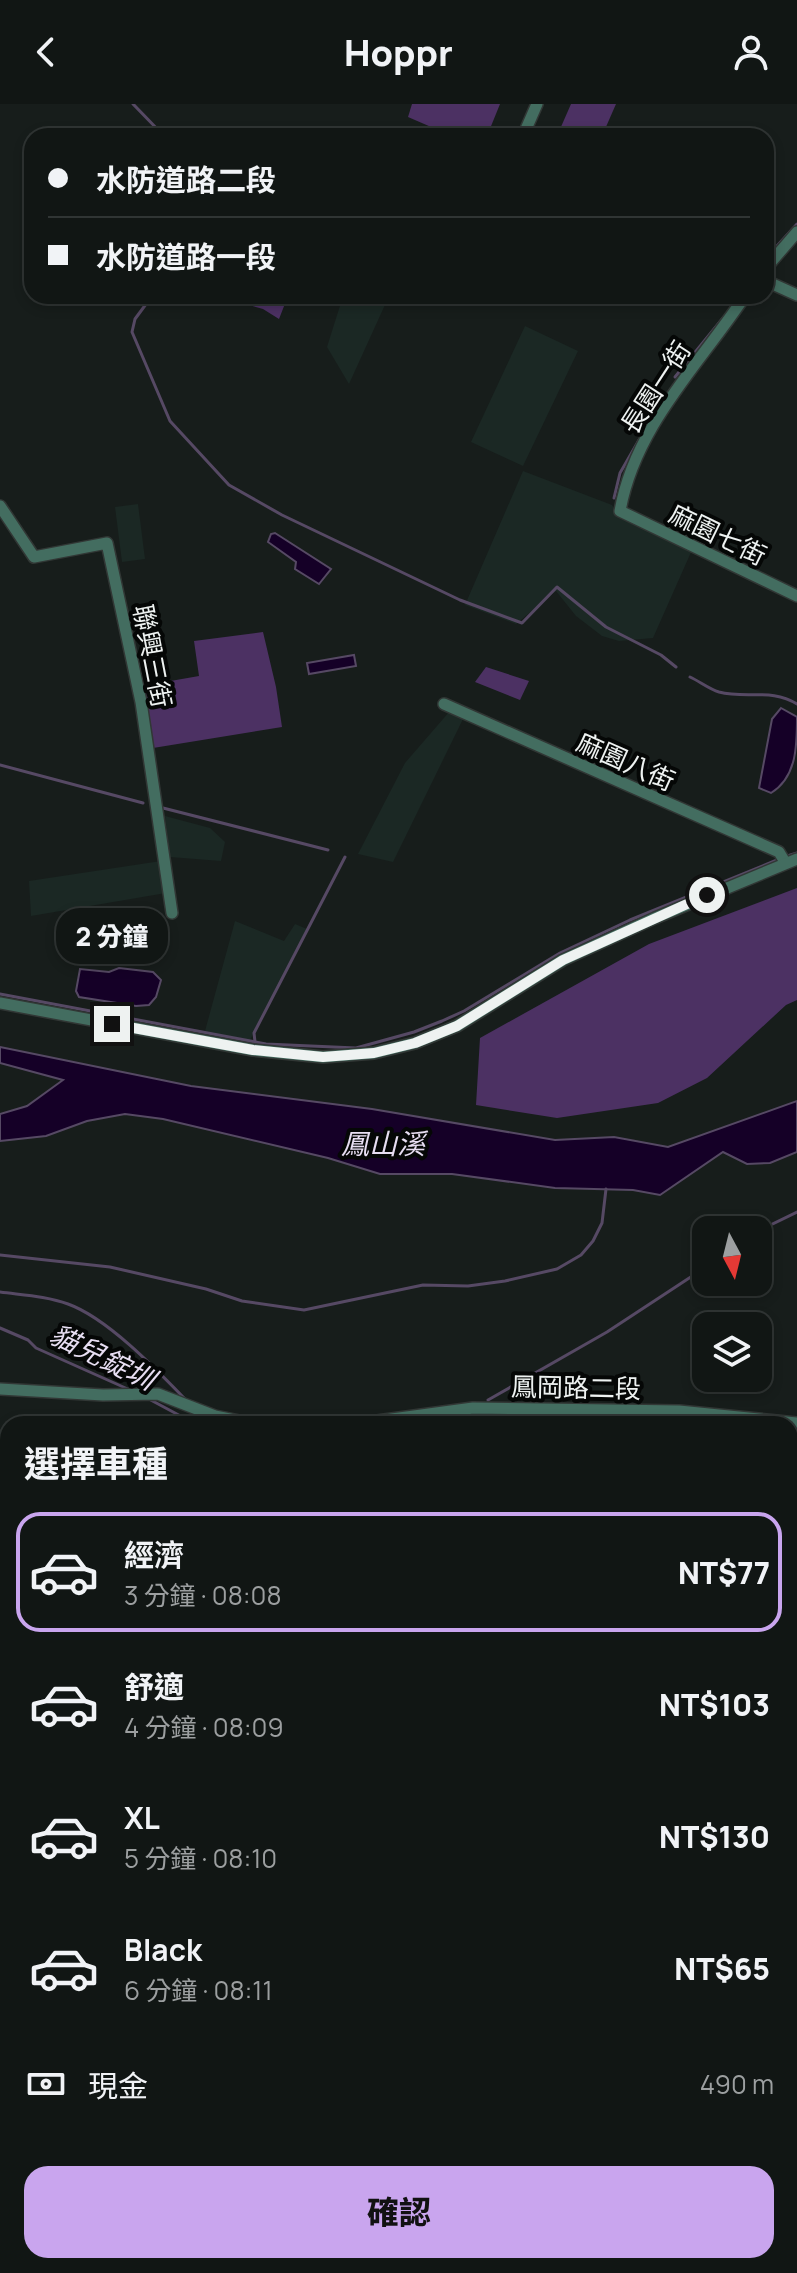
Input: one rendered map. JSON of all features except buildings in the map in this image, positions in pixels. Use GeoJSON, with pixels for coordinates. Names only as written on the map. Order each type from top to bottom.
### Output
{"type":"FeatureCollection","features":[{"type":"Feature","properties":{"kind":"street"},"geometry":{"type":"LineString","coordinates":[[526,128],[537,104]]}},
{"type":"Feature","properties":{"kind":"street"},"geometry":{"type":"LineString","coordinates":[[774,259],[797,232]]}},
{"type":"Feature","properties":{"kind":"street"},"geometry":{"type":"LineString","coordinates":[[774,285],[797,295]]}},
{"type":"Feature","properties":{"kind":"street","name":"長園一街"},"geometry":{"type":"LineString","coordinates":[[620,511],[628,472],[674,390],[739,304]]}},
{"type":"Feature","properties":{"kind":"street","name":"聯興三街"},"geometry":{"type":"LineString","coordinates":[[0,506],[34,557],[107,543],[141,702],[172,913]]}},
{"type":"Feature","properties":{"kind":"street","name":"麻園七街"},"geometry":{"type":"LineString","coordinates":[[620,511],[797,596]]}},
{"type":"Feature","properties":{"kind":"street","name":"麻園八街"},"geometry":{"type":"LineString","coordinates":[[444,704],[787,858]]}},
{"type":"Feature","properties":{"kind":"street"},"geometry":{"type":"LineString","coordinates":[[0,1003],[253,1050],[323,1057],[374,1053],[415,1043],[457,1026],[563,960],[787,858]]}},
{"type":"Feature","properties":{"kind":"street"},"geometry":{"type":"LineString","coordinates":[[0,1389],[103,1395],[158,1394],[215,1416]]}},
{"type":"Feature","properties":{"kind":"street","name":"鳳岡路二段"},"geometry":{"type":"LineString","coordinates":[[414,1416],[473,1408],[679,1411],[728,1416]]}},
{"type":"Feature","properties":{"kind":"shaded area"},"geometry":{"type":"Polygon","coordinates":[[[412,104],[500,104],[490,128],[433,128],[408,117],[412,104]]]}},
{"type":"Feature","properties":{"kind":"shaded area"},"geometry":{"type":"Polygon","coordinates":[[[571,104],[616,104],[606,128],[560,128],[571,104]]]}},
{"type":"Feature","properties":{"kind":"shaded area"},"geometry":{"type":"Polygon","coordinates":[[[246,304],[285,304],[279,319],[263,309],[246,304]]]}},
{"type":"Feature","properties":{"kind":"shaded area"},"geometry":{"type":"Polygon","coordinates":[[[340,304],[385,304],[349,384],[327,347],[340,304]]]}},
{"type":"Feature","properties":{"kind":"shaded area"},"geometry":{"type":"Polygon","coordinates":[[[525,326],[578,351],[523,466],[471,442],[525,326]]]}},
{"type":"Feature","properties":{"kind":"shaded area"},"geometry":{"type":"Polygon","coordinates":[[[523,471],[612,505],[621,519],[692,550],[653,638],[619,641],[602,636],[576,616],[556,591],[516,624],[465,605],[523,471]]]}},
{"type":"Feature","properties":{"kind":"shaded area"},"geometry":{"type":"Polygon","coordinates":[[[138,504],[145,559],[122,562],[115,507],[138,504]]]}},
{"type":"Feature","properties":{"kind":"shaded area"},"geometry":{"type":"Polygon","coordinates":[[[263,632],[282,727],[153,748],[142,686],[199,676],[194,641],[263,632]]]}},
{"type":"Feature","properties":{"kind":"shaded area"},"geometry":{"type":"Polygon","coordinates":[[[486,667],[529,681],[520,700],[475,682],[486,667]]]}},
{"type":"Feature","properties":{"kind":"shaded area"},"geometry":{"type":"Polygon","coordinates":[[[450,711],[463,719],[393,862],[358,854],[405,763],[450,711]]]}},
{"type":"Feature","properties":{"kind":"shaded area"},"geometry":{"type":"Polygon","coordinates":[[[165,816],[210,828],[225,842],[221,861],[170,857],[165,816]]]}},
{"type":"Feature","properties":{"kind":"shaded area"},"geometry":{"type":"Polygon","coordinates":[[[161,861],[166,893],[31,916],[29,881],[161,861]]]}},
{"type":"Feature","properties":{"kind":"shaded area"},"geometry":{"type":"Polygon","coordinates":[[[797,888],[797,1000],[786,1005],[707,1078],[658,1103],[557,1118],[476,1105],[480,1038],[649,944],[797,888]]]}},
{"type":"Feature","properties":{"kind":"shaded area"},"geometry":{"type":"Polygon","coordinates":[[[235,921],[284,941],[295,924],[307,929],[250,1040],[205,1031],[235,921]]]}},
{"type":"Feature","properties":{"kind":"water"},"geometry":{"type":"Polygon","coordinates":[[[275,533],[331,569],[319,584],[295,569],[296,562],[268,542],[271,534],[275,533]]]}},
{"type":"Feature","properties":{"kind":"water"},"geometry":{"type":"Polygon","coordinates":[[[354,655],[356,666],[309,674],[307,663],[354,655]]]}},
{"type":"Feature","properties":{"kind":"water"},"geometry":{"type":"Polygon","coordinates":[[[781,708],[797,717],[796,749],[786,778],[771,793],[759,788],[772,719],[781,708]]]}},
{"type":"Feature","properties":{"kind":"water"},"geometry":{"type":"Polygon","coordinates":[[[119,968],[153,972],[161,980],[156,997],[149,1005],[136,1006],[79,997],[76,991],[80,969],[109,972],[119,968]]]}},
{"type":"Feature","properties":{"kind":"water","name":"鳳山溪"},"geometry":{"type":"Polygon","coordinates":[[[0,1047],[191,1086],[372,1109],[555,1140],[614,1137],[668,1147],[797,1101],[797,1152],[770,1163],[747,1164],[723,1152],[660,1195],[633,1190],[555,1188],[452,1174],[380,1174],[328,1158],[163,1119],[125,1114],[87,1121],[46,1136],[0,1141],[0,1114],[27,1106],[63,1080],[0,1063],[0,1047]]]}},
{"type":"Feature","properties":{"kind":"waterway"},"geometry":{"type":"LineString","coordinates":[[133,104],[156,128]]}},
{"type":"Feature","properties":{"kind":"waterway"},"geometry":{"type":"LineString","coordinates":[[774,249],[797,224]]}},
{"type":"Feature","properties":{"kind":"waterway"},"geometry":{"type":"LineString","coordinates":[[146,304],[135,319],[132,332],[170,421],[229,485],[282,515],[460,600],[522,623],[557,587],[606,627],[661,655],[676,667]]}},
{"type":"Feature","properties":{"kind":"waterway"},"geometry":{"type":"LineString","coordinates":[[675,377],[723,318]]}},
{"type":"Feature","properties":{"kind":"waterway"},"geometry":{"type":"LineString","coordinates":[[646,426],[661,398]]}},
{"type":"Feature","properties":{"kind":"waterway"},"geometry":{"type":"LineString","coordinates":[[614,498],[620,473],[639,440]]}},
{"type":"Feature","properties":{"kind":"waterway"},"geometry":{"type":"LineString","coordinates":[[690,677],[719,692],[778,696],[797,704]]}},
{"type":"Feature","properties":{"kind":"waterway"},"geometry":{"type":"LineString","coordinates":[[0,765],[143,803]]}},
{"type":"Feature","properties":{"kind":"waterway"},"geometry":{"type":"LineString","coordinates":[[163,808],[328,850]]}},
{"type":"Feature","properties":{"kind":"waterway"},"geometry":{"type":"LineString","coordinates":[[784,857],[797,853]]}},
{"type":"Feature","properties":{"kind":"waterway"},"geometry":{"type":"LineString","coordinates":[[255,1042],[254,1033],[345,857]]}},
{"type":"Feature","properties":{"kind":"waterway"},"geometry":{"type":"LineString","coordinates":[[0,994],[266,1044],[356,1048],[442,1021],[560,953],[630,920],[777,860]]}},
{"type":"Feature","properties":{"kind":"waterway"},"geometry":{"type":"LineString","coordinates":[[0,1255],[110,1267],[206,1289],[242,1301],[304,1310],[423,1285],[468,1286],[557,1269],[581,1255],[593,1241],[602,1223],[606,1189]]}},
{"type":"Feature","properties":{"kind":"waterway"},"geometry":{"type":"LineString","coordinates":[[772,1224],[797,1212]]}},
{"type":"Feature","properties":{"kind":"waterway"},"geometry":{"type":"LineString","coordinates":[[488,1400],[607,1332],[692,1276]]}},
{"type":"Feature","properties":{"kind":"waterway"},"geometry":{"type":"LineString","coordinates":[[0,1292],[52,1299],[83,1311],[130,1346],[185,1399]]}},
{"type":"Feature","properties":{"kind":"waterway","name":"貓兒錠圳"},"geometry":{"type":"LineString","coordinates":[[0,1328],[28,1340],[36,1348],[130,1390]]}},
{"type":"Feature","properties":{"kind":"waterway","name":"貓兒錠圳"},"geometry":{"type":"LineString","coordinates":[[147,1398],[181,1416]]}},
{"type":"Feature","properties":{"kind":"route"},"geometry":{"type":"LineString","coordinates":[[112,1024],[253,1050],[323,1057],[374,1053],[415,1043],[457,1026],[563,960],[707,895]]}}]}
